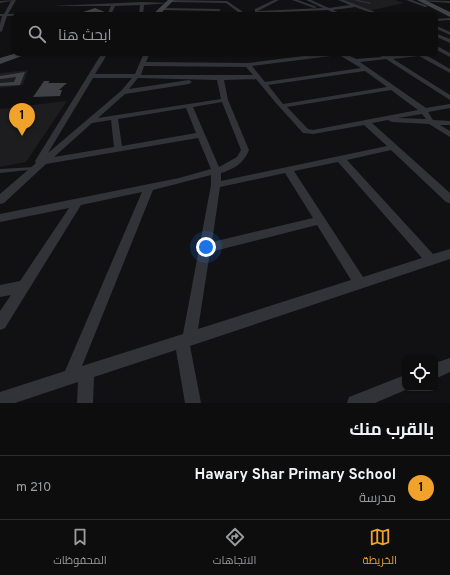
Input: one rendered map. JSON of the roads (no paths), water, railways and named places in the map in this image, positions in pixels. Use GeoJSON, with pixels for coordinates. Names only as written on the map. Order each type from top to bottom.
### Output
{"type":"FeatureCollection","features":[{"type":"Feature","properties":{"kind":"street"},"geometry":{"type":"LineString","coordinates":[[0,2],[13,0]]}},
{"type":"Feature","properties":{"kind":"street"},"geometry":{"type":"LineString","coordinates":[[0,31],[3,15],[13,0]]}},
{"type":"Feature","properties":{"kind":"street"},"geometry":{"type":"LineString","coordinates":[[51,0],[55,12]]}},
{"type":"Feature","properties":{"kind":"street"},"geometry":{"type":"LineString","coordinates":[[68,5],[72,0]]}},
{"type":"Feature","properties":{"kind":"street"},"geometry":{"type":"LineString","coordinates":[[95,4],[98,0]]}},
{"type":"Feature","properties":{"kind":"street"},"geometry":{"type":"LineString","coordinates":[[277,0],[262,4],[258,12],[320,8],[342,1],[373,12]]}},
{"type":"Feature","properties":{"kind":"street"},"geometry":{"type":"LineString","coordinates":[[294,0],[320,8],[329,9],[354,6]]}},
{"type":"Feature","properties":{"kind":"street"},"geometry":{"type":"LineString","coordinates":[[308,0],[320,8]]}},
{"type":"Feature","properties":{"kind":"street"},"geometry":{"type":"LineString","coordinates":[[408,0],[450,7]]}},
{"type":"Feature","properties":{"kind":"street"},"geometry":{"type":"LineString","coordinates":[[417,0],[449,16]]}},
{"type":"Feature","properties":{"kind":"street"},"geometry":{"type":"LineString","coordinates":[[159,12],[170,1]]}},
{"type":"Feature","properties":{"kind":"street"},"geometry":{"type":"LineString","coordinates":[[54,6],[68,5],[74,8],[95,4],[203,1],[224,5],[237,12]]}},
{"type":"Feature","properties":{"kind":"street"},"geometry":{"type":"LineString","coordinates":[[425,3],[450,2]]}},
{"type":"Feature","properties":{"kind":"street"},"geometry":{"type":"LineString","coordinates":[[141,12],[142,3]]}},
{"type":"Feature","properties":{"kind":"street"},"geometry":{"type":"LineString","coordinates":[[110,12],[114,4]]}},
{"type":"Feature","properties":{"kind":"street"},"geometry":{"type":"LineString","coordinates":[[163,9],[224,5]]}},
{"type":"Feature","properties":{"kind":"street"},"geometry":{"type":"LineString","coordinates":[[329,9],[335,12],[359,7]]}},
{"type":"Feature","properties":{"kind":"street"},"geometry":{"type":"LineString","coordinates":[[438,15],[449,16]]}},
{"type":"Feature","properties":{"kind":"street"},"geometry":{"type":"LineString","coordinates":[[438,19],[449,16]]}},
{"type":"Feature","properties":{"kind":"street"},"geometry":{"type":"LineString","coordinates":[[438,28],[450,34]]}},
{"type":"Feature","properties":{"kind":"street"},"geometry":{"type":"LineString","coordinates":[[441,29],[450,29]]}},
{"type":"Feature","properties":{"kind":"street"},"geometry":{"type":"LineString","coordinates":[[438,37],[450,41]]}},
{"type":"Feature","properties":{"kind":"street"},"geometry":{"type":"LineString","coordinates":[[438,49],[450,55]]}},
{"type":"Feature","properties":{"kind":"street"},"geometry":{"type":"LineString","coordinates":[[438,52],[450,51]]}},
{"type":"Feature","properties":{"kind":"street"},"geometry":{"type":"LineString","coordinates":[[0,61],[16,56]]}},
{"type":"Feature","properties":{"kind":"street"},"geometry":{"type":"LineString","coordinates":[[35,168],[92,76],[102,56]]}},
{"type":"Feature","properties":{"kind":"street"},"geometry":{"type":"LineString","coordinates":[[0,200],[123,92],[137,76],[146,56]]}},
{"type":"Feature","properties":{"kind":"street"},"geometry":{"type":"LineString","coordinates":[[277,56],[277,62]]}},
{"type":"Feature","properties":{"kind":"street"},"geometry":{"type":"LineString","coordinates":[[143,64],[248,65],[319,56]]}},
{"type":"Feature","properties":{"kind":"street"},"geometry":{"type":"LineString","coordinates":[[346,56],[355,61],[364,69],[423,110],[431,122],[450,135]]}},
{"type":"Feature","properties":{"kind":"street"},"geometry":{"type":"LineString","coordinates":[[385,56],[450,98]]}},
{"type":"Feature","properties":{"kind":"street"},"geometry":{"type":"LineString","coordinates":[[355,61],[404,56]]}},
{"type":"Feature","properties":{"kind":"street"},"geometry":{"type":"LineString","coordinates":[[424,56],[450,71]]}},
{"type":"Feature","properties":{"kind":"street"},"geometry":{"type":"LineString","coordinates":[[248,65],[282,106],[306,131],[313,132],[450,106]]}},
{"type":"Feature","properties":{"kind":"street"},"geometry":{"type":"LineString","coordinates":[[263,84],[364,69]]}},
{"type":"Feature","properties":{"kind":"street"},"geometry":{"type":"LineString","coordinates":[[92,76],[257,77]]}},
{"type":"Feature","properties":{"kind":"street"},"geometry":{"type":"LineString","coordinates":[[123,92],[220,77]]}},
{"type":"Feature","properties":{"kind":"street"},"geometry":{"type":"LineString","coordinates":[[0,218],[149,187],[227,168],[241,159],[245,150],[226,100],[220,77]]}},
{"type":"Feature","properties":{"kind":"street"},"geometry":{"type":"LineString","coordinates":[[282,106],[391,88]]}},
{"type":"Feature","properties":{"kind":"street"},"geometry":{"type":"LineString","coordinates":[[90,121],[226,100]]}},
{"type":"Feature","properties":{"kind":"street"},"geometry":{"type":"LineString","coordinates":[[188,105],[216,171],[216,185],[185,340],[193,403]]}},
{"type":"Feature","properties":{"kind":"street"},"geometry":{"type":"LineString","coordinates":[[114,117],[118,149]]}},
{"type":"Feature","properties":{"kind":"street"},"geometry":{"type":"LineString","coordinates":[[375,120],[450,123]]}},
{"type":"Feature","properties":{"kind":"street"},"geometry":{"type":"LineString","coordinates":[[365,122],[450,199]]}},
{"type":"Feature","properties":{"kind":"street"},"geometry":{"type":"LineString","coordinates":[[42,162],[201,134]]}},
{"type":"Feature","properties":{"kind":"street"},"geometry":{"type":"LineString","coordinates":[[216,185],[393,147]]}},
{"type":"Feature","properties":{"kind":"street"},"geometry":{"type":"LineString","coordinates":[[340,158],[431,260]]}},
{"type":"Feature","properties":{"kind":"street"},"geometry":{"type":"LineString","coordinates":[[288,170],[360,283]]}},
{"type":"Feature","properties":{"kind":"street"},"geometry":{"type":"LineString","coordinates":[[70,377],[149,187]]}},
{"type":"Feature","properties":{"kind":"street"},"geometry":{"type":"LineString","coordinates":[[0,323],[78,202]]}},
{"type":"Feature","properties":{"kind":"street"},"geometry":{"type":"LineString","coordinates":[[204,248],[320,220]]}},
{"type":"Feature","properties":{"kind":"street"},"geometry":{"type":"LineString","coordinates":[[0,400],[431,260],[448,257]]}},
{"type":"Feature","properties":{"kind":"street"},"geometry":{"type":"LineString","coordinates":[[0,291],[24,286]]}},
{"type":"Feature","properties":{"kind":"street"},"geometry":{"type":"LineString","coordinates":[[438,370],[450,365]]}},
{"type":"Feature","properties":{"kind":"street"},"geometry":{"type":"LineString","coordinates":[[85,403],[86,372]]}},
{"type":"Feature","properties":{"kind":"street"},"geometry":{"type":"LineString","coordinates":[[355,403],[402,384]]}},
{"type":"Feature","properties":{"kind":"lane"},"geometry":{"type":"LineString","coordinates":[[355,0],[370,3]]}},
{"type":"Feature","properties":{"kind":"lane"},"geometry":{"type":"LineString","coordinates":[[0,171],[35,168]]}},
{"type":"Feature","properties":{"kind":"place","name":"Hawary Shar Primary School"},"geometry":{"type":"Point","coordinates":[22,136]}}]}
